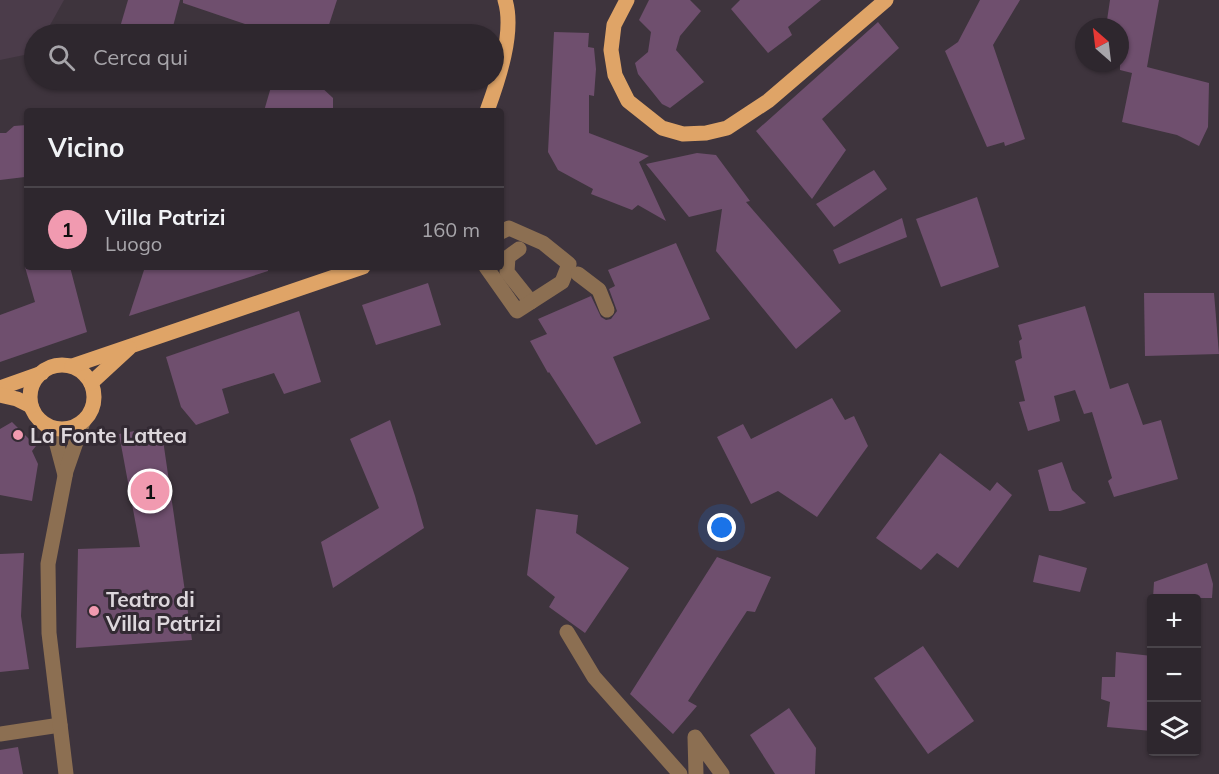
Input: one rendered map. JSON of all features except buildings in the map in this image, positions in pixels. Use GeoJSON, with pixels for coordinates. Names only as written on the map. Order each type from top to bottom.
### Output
{"type":"FeatureCollection","features":[{"type":"Feature","properties":{"kind":"main road"},"geometry":{"type":"LineString","coordinates":[[504,54],[507,38],[505,0]]}},
{"type":"Feature","properties":{"kind":"main road"},"geometry":{"type":"LineString","coordinates":[[627,0],[614,25],[611,50],[615,75],[628,101],[662,128],[683,134],[706,133],[727,128],[752,112],[768,101],[886,0]]}},
{"type":"Feature","properties":{"kind":"main road"},"geometry":{"type":"LineString","coordinates":[[488,108],[494,90]]}},
{"type":"Feature","properties":{"kind":"main road"},"geometry":{"type":"LineString","coordinates":[[72,366],[354,270]]}},
{"type":"Feature","properties":{"kind":"main road"},"geometry":{"type":"LineString","coordinates":[[91,383],[133,344]]}},
{"type":"Feature","properties":{"kind":"main road"},"geometry":{"type":"LineString","coordinates":[[0,388],[61,365],[72,366],[81,371],[91,383],[95,399],[93,408],[83,422],[72,428],[62,429],[46,425],[36,415],[31,406],[30,395],[32,385],[42,373]]}},
{"type":"Feature","properties":{"kind":"main road"},"geometry":{"type":"LineString","coordinates":[[0,395],[17,399],[31,406]]}},
{"type":"Feature","properties":{"kind":"street"},"geometry":{"type":"LineString","coordinates":[[488,270],[517,311],[562,282],[569,264],[543,243],[509,228],[504,230]]}},
{"type":"Feature","properties":{"kind":"street"},"geometry":{"type":"LineString","coordinates":[[519,249],[508,257],[507,272],[531,302]]}},
{"type":"Feature","properties":{"kind":"street"},"geometry":{"type":"LineString","coordinates":[[578,274],[599,290],[608,310]]}},
{"type":"Feature","properties":{"kind":"street"},"geometry":{"type":"LineString","coordinates":[[66,774],[49,633],[48,564],[65,475],[83,422]]}},
{"type":"Feature","properties":{"kind":"street"},"geometry":{"type":"LineString","coordinates":[[46,425],[56,441],[65,475]]}},
{"type":"Feature","properties":{"kind":"street"},"geometry":{"type":"LineString","coordinates":[[567,632],[594,677],[680,774]]}},
{"type":"Feature","properties":{"kind":"street"},"geometry":{"type":"LineString","coordinates":[[0,734],[60,725]]}},
{"type":"Feature","properties":{"kind":"street"},"geometry":{"type":"LineString","coordinates":[[696,774],[695,737],[722,774]]}},
{"type":"Feature","properties":{"kind":"shaded area"},"geometry":{"type":"Polygon","coordinates":[[[0,0],[64,0],[51,24],[24,24],[24,55],[0,60],[0,0]]]}},
{"type":"Feature","properties":{"kind":"place","name":"La Fonte Lattea"},"geometry":{"type":"Point","coordinates":[18,435]}},
{"type":"Feature","properties":{"kind":"place","name":"Villa Patrizi"},"geometry":{"type":"Point","coordinates":[150,491]}},
{"type":"Feature","properties":{"kind":"place","name":"Teatro di Villa Patrizi"},"geometry":{"type":"Point","coordinates":[94,611]}}]}
